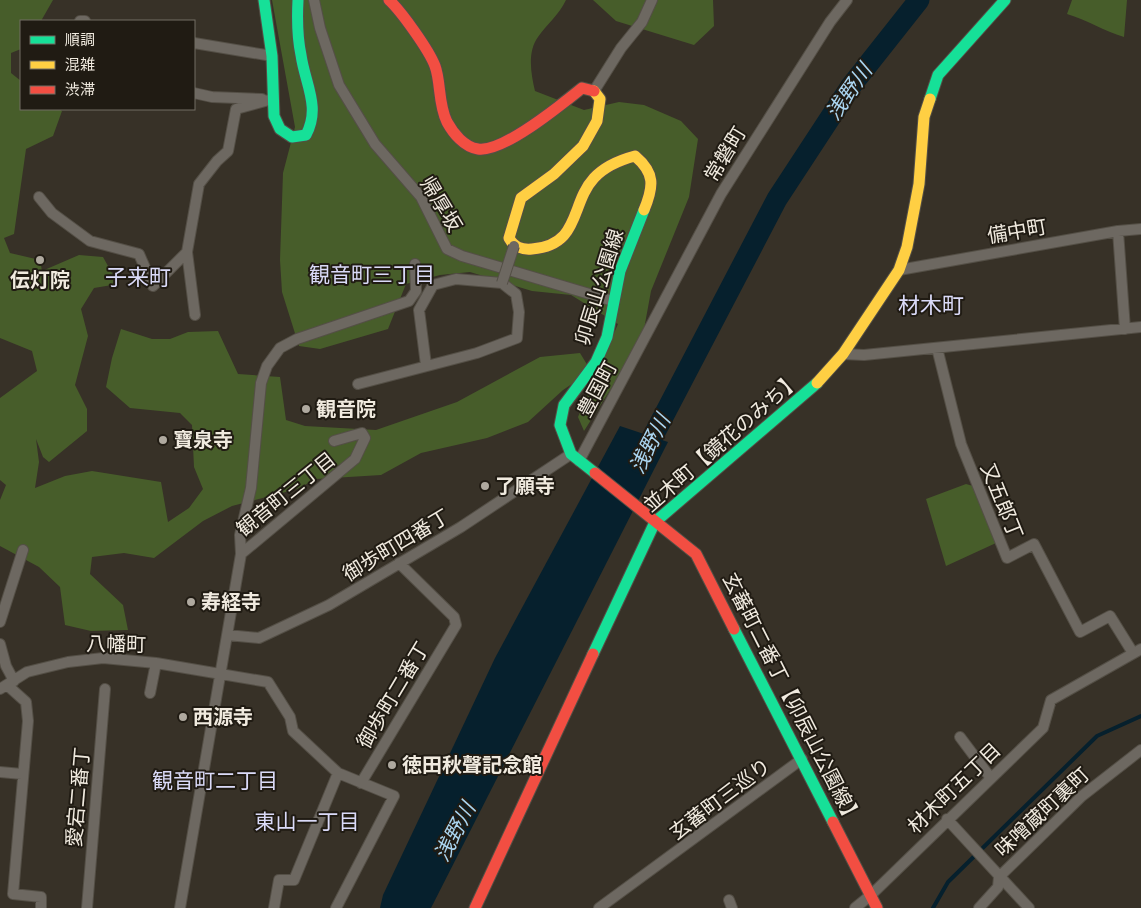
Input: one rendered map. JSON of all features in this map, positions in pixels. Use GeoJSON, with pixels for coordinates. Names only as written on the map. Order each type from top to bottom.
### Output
{"type":"FeatureCollection","features":[{"type":"Feature","properties":{"kind":"street"},"geometry":{"type":"LineString","coordinates":[[264,0],[272,56],[270,99],[274,116],[280,129],[292,137],[306,136],[312,124],[314,106],[300,58],[297,31],[298,0]]}},
{"type":"Feature","properties":{"kind":"street","name":"帰厚坂"},"geometry":{"type":"LineString","coordinates":[[314,0],[320,28],[339,84],[375,144],[421,197],[447,249],[462,256],[613,301]]}},
{"type":"Feature","properties":{"kind":"street"},"geometry":{"type":"LineString","coordinates":[[389,0],[400,10],[435,66],[438,91],[447,120],[462,142],[470,146],[478,149],[495,146],[546,118],[582,88],[594,91],[600,98],[597,121],[583,146],[554,174],[521,198],[509,238],[514,246],[502,283]]}},
{"type":"Feature","properties":{"kind":"street"},"geometry":{"type":"LineString","coordinates":[[594,91],[621,48],[642,22],[652,0]]}},
{"type":"Feature","properties":{"kind":"street","name":"常磐町"},"geometry":{"type":"LineString","coordinates":[[645,333],[721,194],[830,22],[847,0]]}},
{"type":"Feature","properties":{"kind":"street","name":"並木町【鏡花のみち】"},"geometry":{"type":"LineString","coordinates":[[475,908],[651,518],[779,418],[812,389],[843,354],[899,270],[907,247],[919,184],[924,117],[938,75],[1005,0]]}},
{"type":"Feature","properties":{"kind":"street"},"geometry":{"type":"LineString","coordinates":[[195,43],[272,56]]}},
{"type":"Feature","properties":{"kind":"street"},"geometry":{"type":"LineString","coordinates":[[195,93],[212,97],[270,99]]}},
{"type":"Feature","properties":{"kind":"street"},"geometry":{"type":"LineString","coordinates":[[195,315],[187,252],[200,184],[217,161],[228,151],[236,109],[270,99]]}},
{"type":"Feature","properties":{"kind":"street","name":"卯辰山公園線"},"geometry":{"type":"LineString","coordinates":[[514,246],[523,250],[538,249],[564,237],[577,218],[583,197],[591,182],[612,163],[635,156],[647,166],[651,174],[650,196],[629,244],[613,301],[607,337],[596,362],[564,405],[560,425],[578,460]]}},
{"type":"Feature","properties":{"kind":"street"},"geometry":{"type":"LineString","coordinates":[[39,197],[52,213],[90,241],[139,254],[153,286],[187,252]]}},
{"type":"Feature","properties":{"kind":"street","name":"備中町"},"geometry":{"type":"LineString","coordinates":[[899,270],[1118,231],[1141,229]]}},
{"type":"Feature","properties":{"kind":"street"},"geometry":{"type":"LineString","coordinates":[[1118,231],[1125,329]]}},
{"type":"Feature","properties":{"kind":"street"},"geometry":{"type":"LineString","coordinates":[[241,554],[240,535],[251,488],[261,383],[267,366],[280,348],[297,340],[409,301],[416,291],[415,264]]}},
{"type":"Feature","properties":{"kind":"street"},"geometry":{"type":"LineString","coordinates":[[358,384],[477,353],[517,338],[519,312],[516,294],[502,283],[456,279],[433,285],[419,310],[426,365]]}},
{"type":"Feature","properties":{"kind":"street"},"geometry":{"type":"LineString","coordinates":[[843,354],[864,355],[1141,327]]}},
{"type":"Feature","properties":{"kind":"street","name":"豊国町"},"geometry":{"type":"LineString","coordinates":[[578,460],[645,333]]}},
{"type":"Feature","properties":{"kind":"street","name":"又五郎丁"},"geometry":{"type":"LineString","coordinates":[[938,348],[961,444],[1007,558],[1034,544],[1080,632],[1110,616],[1137,651]]}},
{"type":"Feature","properties":{"kind":"street","name":"観音町三丁目"},"geometry":{"type":"LineString","coordinates":[[221,674],[241,554],[356,459],[365,438],[362,433],[334,441]]}},
{"type":"Feature","properties":{"kind":"street","name":"玄蕃町二番丁【卯辰山公園線】"},"geometry":{"type":"LineString","coordinates":[[578,460],[696,554],[706,570],[877,908]]}},
{"type":"Feature","properties":{"kind":"street","name":"御歩町四番丁"},"geometry":{"type":"LineString","coordinates":[[227,635],[258,638],[329,606],[399,563],[578,460]]}},
{"type":"Feature","properties":{"kind":"street"},"geometry":{"type":"LineString","coordinates":[[0,622],[23,550]]}},
{"type":"Feature","properties":{"kind":"street","name":"御歩町二番丁"},"geometry":{"type":"LineString","coordinates":[[361,783],[456,625],[454,617],[399,563]]}},
{"type":"Feature","properties":{"kind":"street"},"geometry":{"type":"LineString","coordinates":[[0,644],[6,666],[7,685],[26,702],[27,708],[26,753],[22,774],[13,894],[42,897],[41,908]]}},
{"type":"Feature","properties":{"kind":"street","name":"材木町五丁目"},"geometry":{"type":"LineString","coordinates":[[855,908],[871,896],[1042,728],[1051,700],[1137,651]]}},
{"type":"Feature","properties":{"kind":"street","name":"八幡町"},"geometry":{"type":"LineString","coordinates":[[7,685],[27,672],[68,662],[103,658],[156,662],[268,682],[290,717],[293,731],[338,773]]}},
{"type":"Feature","properties":{"kind":"street"},"geometry":{"type":"LineString","coordinates":[[150,693],[156,662]]}},
{"type":"Feature","properties":{"kind":"street"},"geometry":{"type":"LineString","coordinates":[[180,908],[221,674]]}},
{"type":"Feature","properties":{"kind":"street","name":"愛宕二番丁"},"geometry":{"type":"LineString","coordinates":[[86,908],[105,689]]}},
{"type":"Feature","properties":{"kind":"street"},"geometry":{"type":"LineString","coordinates":[[960,737],[990,777]]}},
{"type":"Feature","properties":{"kind":"street","name":"味噌蔵町裏町"},"geometry":{"type":"LineString","coordinates":[[979,908],[998,887],[999,877],[1082,796],[1141,750]]}},
{"type":"Feature","properties":{"kind":"street","name":"玄蕃町三巡り"},"geometry":{"type":"LineString","coordinates":[[599,908],[802,759]]}},
{"type":"Feature","properties":{"kind":"street"},"geometry":{"type":"LineString","coordinates":[[0,772],[22,774]]}},
{"type":"Feature","properties":{"kind":"street"},"geometry":{"type":"LineString","coordinates":[[274,908],[279,880],[294,880],[338,773],[394,796],[336,908]]}},
{"type":"Feature","properties":{"kind":"street"},"geometry":{"type":"LineString","coordinates":[[948,819],[1029,908]]}},
{"type":"Feature","properties":{"kind":"green space"},"geometry":{"type":"Polygon","coordinates":[[[0,0],[53,0],[42,20],[20,20],[20,49],[11,53],[11,73],[20,80],[20,110],[62,111],[53,136],[26,149],[14,234],[4,238],[10,253],[40,260],[42,271],[79,255],[103,257],[118,284],[94,288],[81,309],[88,336],[75,385],[87,409],[87,431],[49,462],[43,457],[36,439],[39,462],[35,488],[65,476],[92,471],[161,482],[168,522],[189,508],[203,489],[194,467],[192,425],[180,413],[130,408],[106,387],[121,329],[152,339],[170,339],[188,332],[218,331],[238,374],[280,377],[286,420],[305,426],[376,430],[457,402],[540,357],[580,353],[591,371],[563,390],[528,422],[487,438],[421,453],[381,475],[316,479],[297,489],[232,506],[203,521],[154,558],[124,553],[92,557],[90,574],[123,605],[128,630],[91,631],[65,625],[60,587],[39,567],[0,546],[0,500],[6,485],[0,480],[0,398],[37,371],[32,351],[0,338],[0,0]]]}},
{"type":"Feature","properties":{"kind":"green space"},"geometry":{"type":"Polygon","coordinates":[[[272,0],[566,0],[538,37],[532,49],[531,70],[535,91],[584,110],[619,102],[644,105],[681,121],[698,139],[689,197],[651,291],[642,340],[584,431],[578,417],[618,324],[571,295],[532,291],[470,272],[440,275],[406,284],[388,329],[320,349],[299,346],[282,292],[280,260],[283,173],[295,127],[272,0]]]}},
{"type":"Feature","properties":{"kind":"green space"},"geometry":{"type":"Polygon","coordinates":[[[593,0],[713,0],[714,26],[694,45],[616,21],[593,0]]]}},
{"type":"Feature","properties":{"kind":"green space"},"geometry":{"type":"Polygon","coordinates":[[[1072,0],[1127,0],[1124,37],[1067,14],[1072,0]]]}},
{"type":"Feature","properties":{"kind":"green space"},"geometry":{"type":"Polygon","coordinates":[[[966,484],[973,486],[996,543],[946,566],[926,499],[966,484]]]}},
{"type":"Feature","properties":{"kind":"water"},"geometry":{"type":"Polygon","coordinates":[[[620,426],[668,442],[431,908],[380,908],[383,895],[495,658],[620,426]]]}},
{"type":"Feature","properties":{"kind":"waterway","name":"浅野川"},"geometry":{"type":"LineString","coordinates":[[639,463],[777,199],[851,86],[919,0]]}},
{"type":"Feature","properties":{"kind":"waterway"},"geometry":{"type":"LineString","coordinates":[[933,908],[948,882],[1097,736],[1141,716]]}},
{"type":"Feature","properties":{"kind":"traffic: fast"},"geometry":{"type":"LineString","coordinates":[[264,0],[272,56],[274,116],[280,129],[292,137],[306,135],[312,115],[311,95],[303,66],[299,41],[297,21],[298,0]]}},
{"type":"Feature","properties":{"kind":"traffic: fast"},"geometry":{"type":"LineString","coordinates":[[930,99],[938,75],[1005,0]]}},
{"type":"Feature","properties":{"kind":"traffic: fast"},"geometry":{"type":"LineString","coordinates":[[595,473],[571,454],[560,425],[564,405],[596,362],[607,337],[620,271],[644,210]]}},
{"type":"Feature","properties":{"kind":"traffic: fast"},"geometry":{"type":"LineString","coordinates":[[593,654],[655,522],[817,383]]}},
{"type":"Feature","properties":{"kind":"traffic: fast"},"geometry":{"type":"LineString","coordinates":[[734,629],[833,822]]}},
{"type":"Feature","properties":{"kind":"traffic: slow"},"geometry":{"type":"LineString","coordinates":[[594,91],[600,99],[597,121],[583,146],[554,174],[521,198],[509,238],[516,246],[528,249],[548,246],[559,240],[567,232],[586,188],[594,178],[613,164],[635,156],[642,162],[651,180],[650,194],[644,210]]}},
{"type":"Feature","properties":{"kind":"traffic: slow"},"geometry":{"type":"LineString","coordinates":[[817,383],[843,354],[899,270],[907,247],[919,184],[924,117],[930,99]]}},
{"type":"Feature","properties":{"kind":"traffic: jam"},"geometry":{"type":"LineString","coordinates":[[389,0],[414,31],[432,59],[437,72],[442,108],[452,131],[459,139],[473,148],[489,148],[517,136],[582,88],[594,91]]}},
{"type":"Feature","properties":{"kind":"traffic: jam"},"geometry":{"type":"LineString","coordinates":[[595,473],[696,554],[734,629]]}},
{"type":"Feature","properties":{"kind":"traffic: jam"},"geometry":{"type":"LineString","coordinates":[[475,908],[593,654]]}},
{"type":"Feature","properties":{"kind":"traffic: jam"},"geometry":{"type":"LineString","coordinates":[[833,822],[877,908]]}},
{"type":"Feature","properties":{"kind":"place","name":"伝灯院"},"geometry":{"type":"Point","coordinates":[40,260]}},
{"type":"Feature","properties":{"kind":"place","name":"観音院"},"geometry":{"type":"Point","coordinates":[306,409]}},
{"type":"Feature","properties":{"kind":"place","name":"寶泉寺"},"geometry":{"type":"Point","coordinates":[163,440]}},
{"type":"Feature","properties":{"kind":"place","name":"了願寺"},"geometry":{"type":"Point","coordinates":[485,486]}},
{"type":"Feature","properties":{"kind":"place","name":"寿経寺"},"geometry":{"type":"Point","coordinates":[191,602]}},
{"type":"Feature","properties":{"kind":"place","name":"西源寺"},"geometry":{"type":"Point","coordinates":[183,717]}},
{"type":"Feature","properties":{"kind":"place","name":"徳田秋聲記念館"},"geometry":{"type":"Point","coordinates":[392,765]}},
{"type":"Feature","properties":{"kind":"district","name":"観音町三丁目"},"geometry":{"type":"Point","coordinates":[372,275]}},
{"type":"Feature","properties":{"kind":"district","name":"子来町"},"geometry":{"type":"Point","coordinates":[138,277]}},
{"type":"Feature","properties":{"kind":"district","name":"材木町"},"geometry":{"type":"Point","coordinates":[931,305]}},
{"type":"Feature","properties":{"kind":"district","name":"観音町二丁目"},"geometry":{"type":"Point","coordinates":[215,781]}},
{"type":"Feature","properties":{"kind":"district","name":"東山一丁目"},"geometry":{"type":"Point","coordinates":[307,822]}}]}
